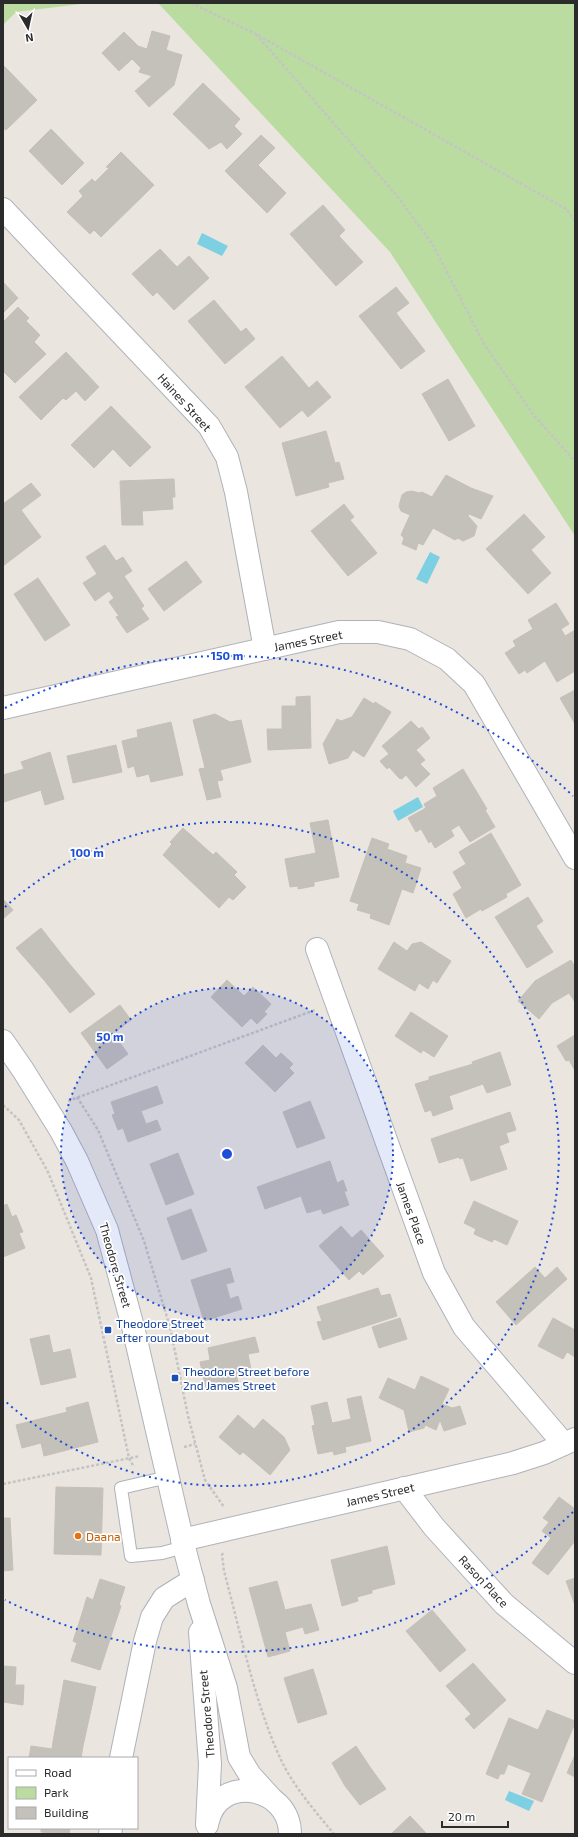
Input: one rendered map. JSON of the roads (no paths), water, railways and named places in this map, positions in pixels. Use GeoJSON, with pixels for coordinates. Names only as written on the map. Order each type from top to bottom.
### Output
{"type":"FeatureCollection","features":[{"type":"Feature","properties":{"kind":"street","name":"Haines Street"},"geometry":{"type":"LineString","coordinates":[[3,209],[209,426],[227,457],[236,492],[265,649]]}},
{"type":"Feature","properties":{"kind":"street","name":"James Street"},"geometry":{"type":"LineString","coordinates":[[3,708],[339,632],[378,632],[410,639],[447,659],[474,684],[575,858]]}},
{"type":"Feature","properties":{"kind":"street","name":"James Place"},"geometry":{"type":"LineString","coordinates":[[317,949],[434,1273],[464,1327],[570,1441]]}},
{"type":"Feature","properties":{"kind":"street","name":"Theodore Street"},"geometry":{"type":"LineString","coordinates":[[3,1041],[61,1130],[96,1202],[107,1230],[133,1327],[183,1544],[199,1604],[226,1688],[239,1757],[250,1775],[281,1807],[292,1829]]}},
{"type":"Feature","properties":{"kind":"street","name":"James Street"},"geometry":{"type":"LineString","coordinates":[[183,1544],[404,1488],[513,1463],[544,1453],[570,1441]]}},
{"type":"Feature","properties":{"kind":"street","name":"Rason Place"},"geometry":{"type":"LineString","coordinates":[[404,1488],[434,1527],[504,1604],[575,1663]]}},
{"type":"Feature","properties":{"kind":"street"},"geometry":{"type":"LineString","coordinates":[[121,1757],[145,1641],[152,1617],[164,1598],[193,1580]]}},
{"type":"Feature","properties":{"kind":"street","name":"Theodore Street"},"geometry":{"type":"LineString","coordinates":[[199,1604],[203,1690],[210,1754],[207,1829]]}},
{"type":"Feature","properties":{"kind":"street"},"geometry":{"type":"LineString","coordinates":[[207,1829],[213,1808],[228,1795],[241,1791],[248,1791],[270,1797]]}},
{"type":"Feature","properties":{"kind":"lane"},"geometry":{"type":"LineString","coordinates":[[168,1477],[121,1488],[130,1556],[162,1553],[183,1544]]}},
{"type":"Feature","properties":{"kind":"water"},"geometry":{"type":"Polygon","coordinates":[[[202,233],[228,246],[222,256],[197,244],[202,233]]]}},
{"type":"Feature","properties":{"kind":"water"},"geometry":{"type":"Polygon","coordinates":[[[430,552],[440,557],[427,584],[416,579],[430,552]]]}},
{"type":"Feature","properties":{"kind":"water"},"geometry":{"type":"Polygon","coordinates":[[[418,797],[423,807],[398,821],[393,811],[418,797]]]}},
{"type":"Feature","properties":{"kind":"water"},"geometry":{"type":"Polygon","coordinates":[[[509,1791],[534,1801],[529,1811],[505,1800],[509,1791]]]}},
{"type":"Feature","properties":{"kind":"place","name":"Theodore Street after roundabout"},"geometry":{"type":"Point","coordinates":[108,1330]}},
{"type":"Feature","properties":{"kind":"place","name":"Theodore Street before 2nd James Street"},"geometry":{"type":"Point","coordinates":[175,1378]}},
{"type":"Feature","properties":{"kind":"place","name":"Daana"},"geometry":{"type":"Point","coordinates":[78,1536]}}]}
